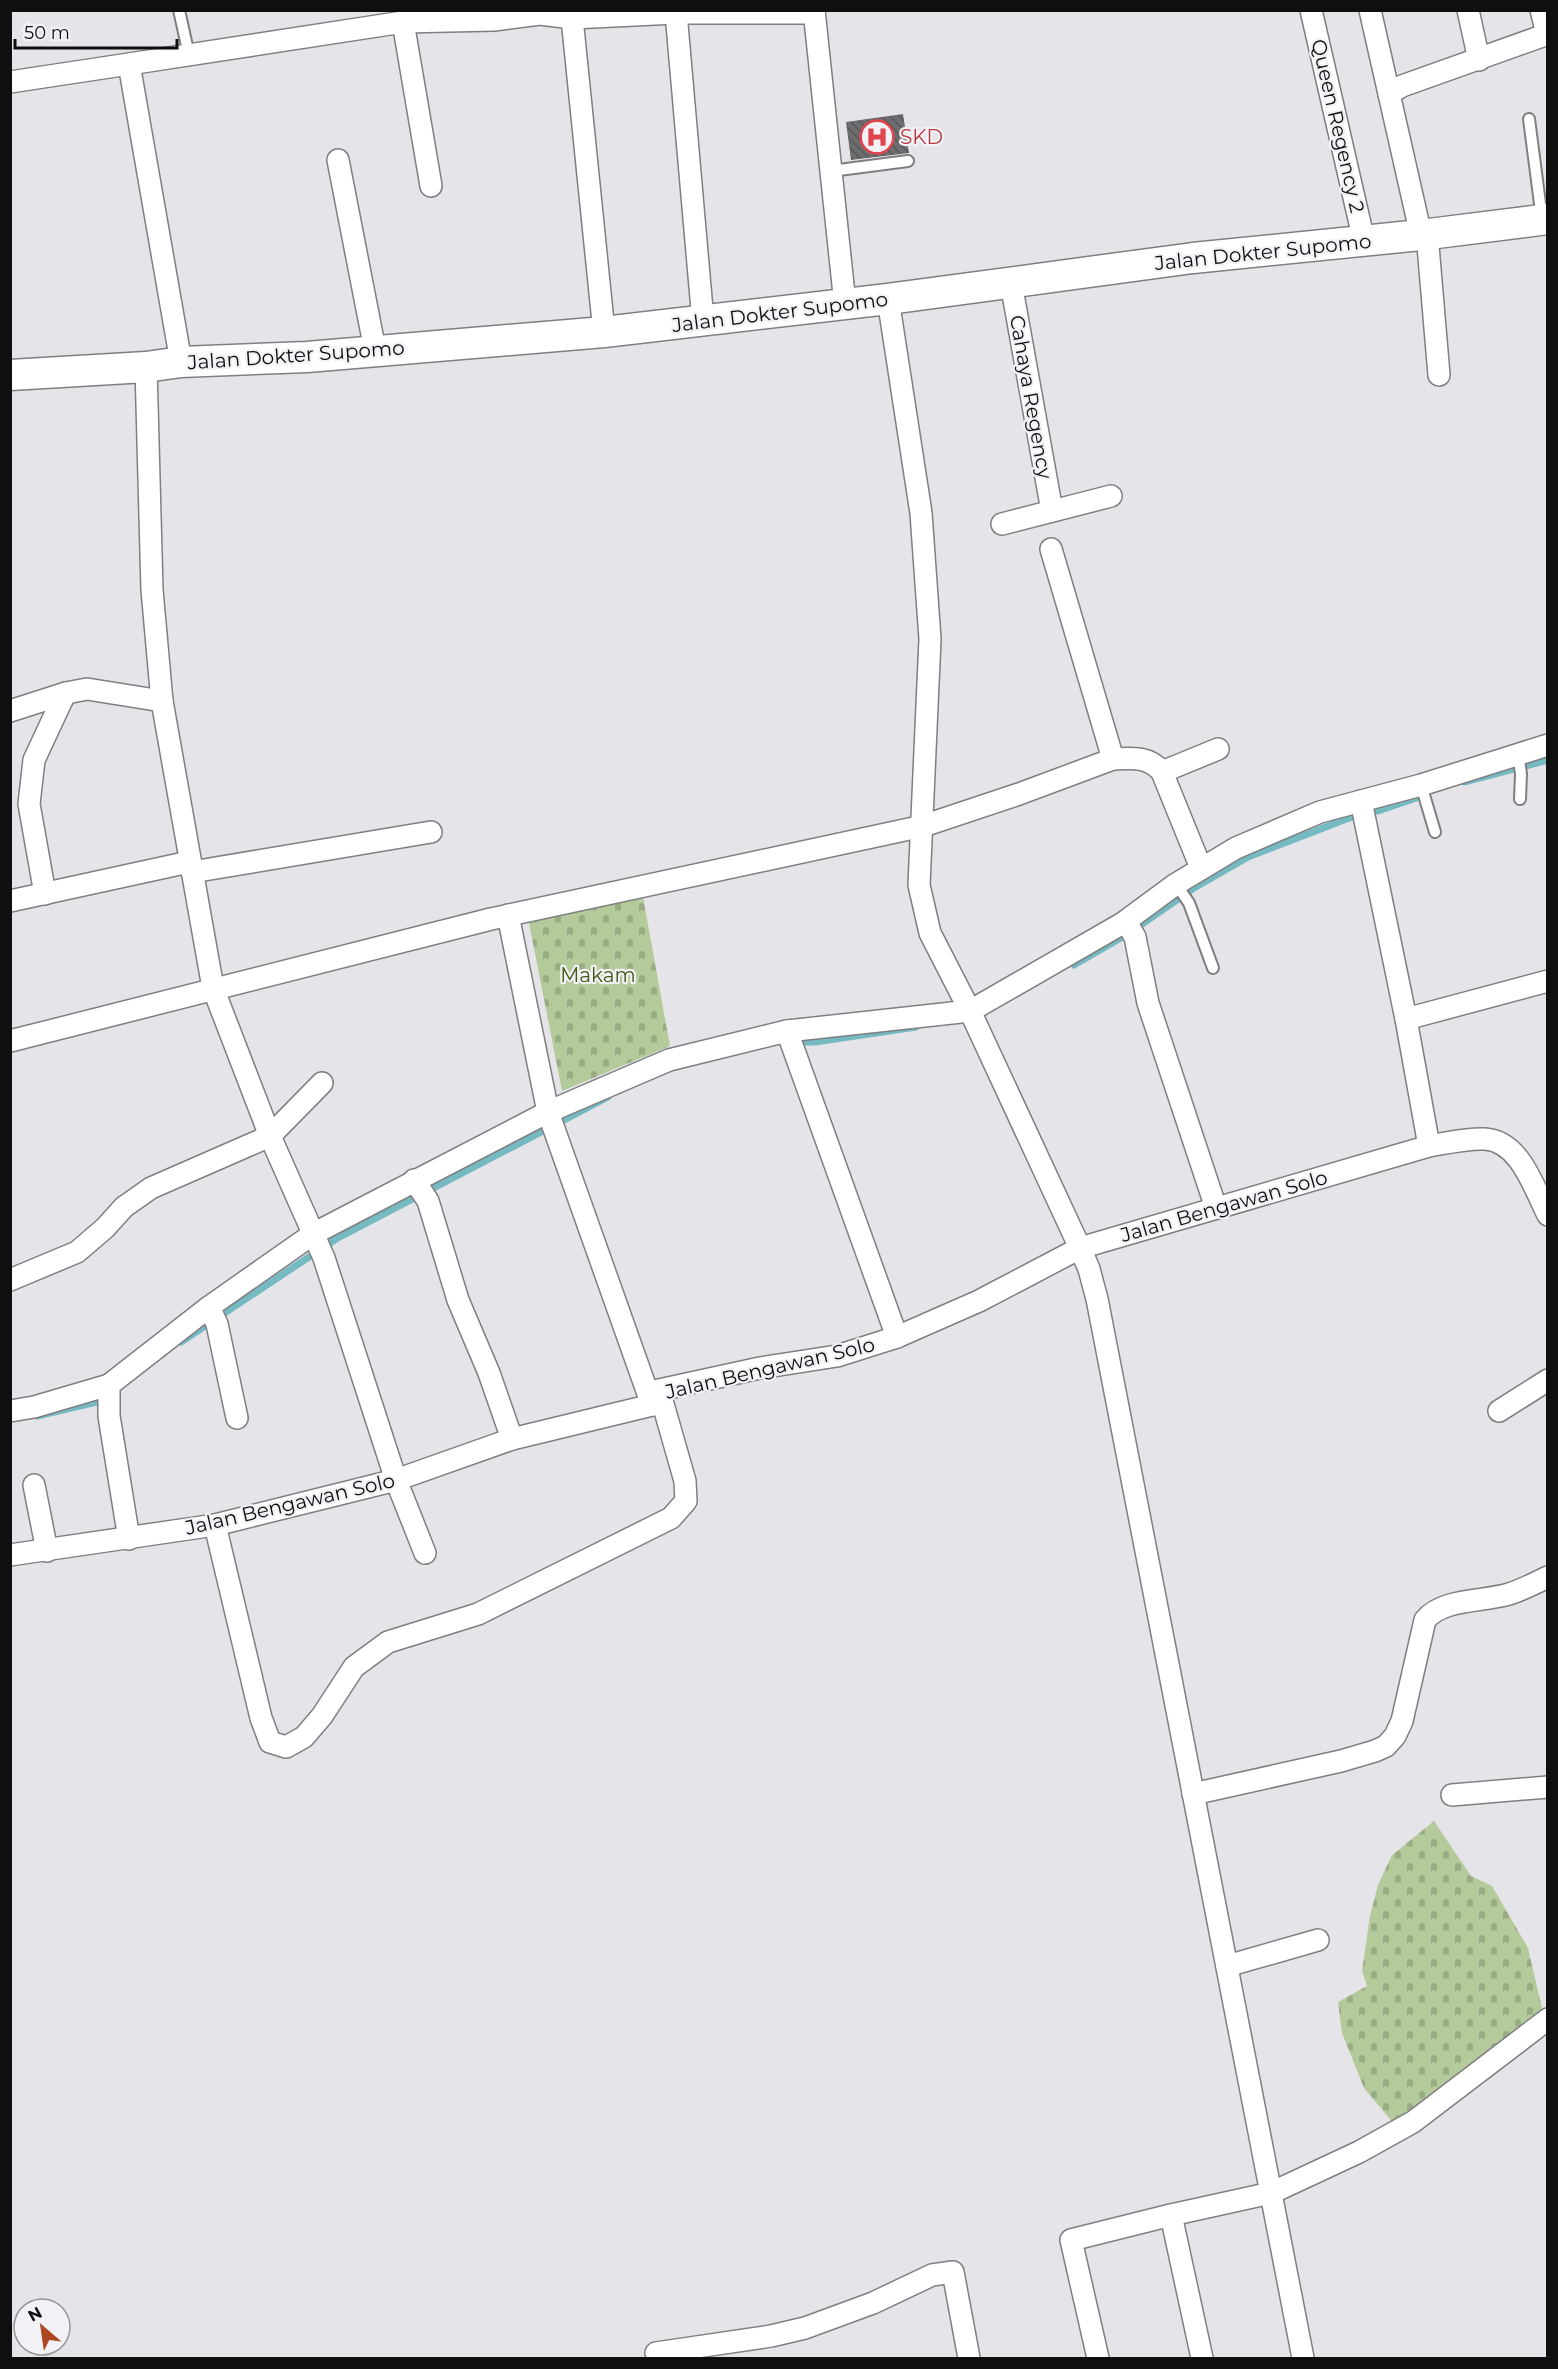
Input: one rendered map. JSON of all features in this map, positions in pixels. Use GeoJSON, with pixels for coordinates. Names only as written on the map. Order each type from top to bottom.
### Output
{"type":"FeatureCollection","features":[{"type":"Feature","properties":{"kind":"street","name":"Queen Regency 2"},"geometry":{"type":"LineString","coordinates":[[1311,10],[1364,241]]}},
{"type":"Feature","properties":{"kind":"street"},"geometry":{"type":"LineString","coordinates":[[1370,10],[1424,235],[1439,375]]}},
{"type":"Feature","properties":{"kind":"street"},"geometry":{"type":"LineString","coordinates":[[1468,10],[1479,60]]}},
{"type":"Feature","properties":{"kind":"street"},"geometry":{"type":"LineString","coordinates":[[1389,94],[1402,86],[1547,34],[1541,10]]}},
{"type":"Feature","properties":{"kind":"street"},"geometry":{"type":"LineString","coordinates":[[10,82],[403,22],[494,20],[540,12],[572,18],[676,13],[814,12],[845,304]]}},
{"type":"Feature","properties":{"kind":"street"},"geometry":{"type":"LineString","coordinates":[[676,13],[703,321]]}},
{"type":"Feature","properties":{"kind":"street"},"geometry":{"type":"LineString","coordinates":[[572,18],[604,332]]}},
{"type":"Feature","properties":{"kind":"street"},"geometry":{"type":"LineString","coordinates":[[403,22],[431,186]]}},
{"type":"Feature","properties":{"kind":"street"},"geometry":{"type":"LineString","coordinates":[[129,64],[181,362]]}},
{"type":"Feature","properties":{"kind":"street"},"geometry":{"type":"LineString","coordinates":[[338,160],[375,350]]}},
{"type":"Feature","properties":{"kind":"street","name":"Jalan Dokter Supomo"},"geometry":{"type":"LineString","coordinates":[[10,375],[146,367],[181,362],[307,357],[604,332],[888,299],[1193,258],[1424,235],[1545,219]]}},
{"type":"Feature","properties":{"kind":"street","name":"Cahaya Regency"},"geometry":{"type":"LineString","coordinates":[[1011,283],[1052,511]]}},
{"type":"Feature","properties":{"kind":"street"},"geometry":{"type":"LineString","coordinates":[[888,299],[921,513],[929,627],[919,885],[923,908],[930,933],[970,1011],[1080,1248],[1097,1299],[1303,2358]]}},
{"type":"Feature","properties":{"kind":"street"},"geometry":{"type":"LineString","coordinates":[[146,367],[152,590],[162,701],[213,988],[270,1136],[318,1246],[396,1480],[425,1554]]}},
{"type":"Feature","properties":{"kind":"street"},"geometry":{"type":"LineString","coordinates":[[1002,524],[1111,496]]}},
{"type":"Feature","properties":{"kind":"street"},"geometry":{"type":"LineString","coordinates":[[1051,549],[1113,759]]}},
{"type":"Feature","properties":{"kind":"street"},"geometry":{"type":"LineString","coordinates":[[10,711],[66,693],[87,689],[162,701]]}},
{"type":"Feature","properties":{"kind":"street"},"geometry":{"type":"LineString","coordinates":[[45,894],[29,804],[34,760],[66,693]]}},
{"type":"Feature","properties":{"kind":"street"},"geometry":{"type":"LineString","coordinates":[[10,1411],[34,1407],[109,1386],[318,1246],[420,1189],[669,1060],[790,1038],[970,1011],[1129,928],[1180,888],[1201,868],[1236,848],[1320,812],[1363,810],[1424,792],[1548,745]]}},
{"type":"Feature","properties":{"kind":"street"},"geometry":{"type":"LineString","coordinates":[[1162,772],[1218,749]]}},
{"type":"Feature","properties":{"kind":"street"},"geometry":{"type":"LineString","coordinates":[[10,1041],[508,915],[923,826],[1113,759],[1145,759],[1156,765],[1162,772],[1201,868]]}},
{"type":"Feature","properties":{"kind":"street"},"geometry":{"type":"LineString","coordinates":[[1363,810],[1406,1019],[1429,1146]]}},
{"type":"Feature","properties":{"kind":"street"},"geometry":{"type":"LineString","coordinates":[[10,902],[191,867],[431,832]]}},
{"type":"Feature","properties":{"kind":"street"},"geometry":{"type":"LineString","coordinates":[[215,1525],[261,1718],[270,1742],[286,1747],[304,1737],[322,1716],[354,1667],[388,1642],[478,1614],[671,1518],[686,1501],[685,1481],[656,1397],[552,1122],[508,915]]}},
{"type":"Feature","properties":{"kind":"street"},"geometry":{"type":"LineString","coordinates":[[1129,928],[1148,1003],[1216,1208]]}},
{"type":"Feature","properties":{"kind":"street"},"geometry":{"type":"LineString","coordinates":[[1406,1019],[1548,981]]}},
{"type":"Feature","properties":{"kind":"street"},"geometry":{"type":"LineString","coordinates":[[790,1038],[897,1337]]}},
{"type":"Feature","properties":{"kind":"street"},"geometry":{"type":"LineString","coordinates":[[10,1280],[77,1252],[105,1228],[124,1207],[151,1188],[270,1136],[322,1083]]}},
{"type":"Feature","properties":{"kind":"street","name":"Jalan Bengawan Solo"},"geometry":{"type":"LineString","coordinates":[[10,1555],[215,1525],[396,1480],[512,1439],[760,1368],[837,1356],[897,1337],[979,1301],[1080,1248],[1429,1146],[1485,1139],[1505,1143],[1522,1163],[1548,1215]]}},
{"type":"Feature","properties":{"kind":"street"},"geometry":{"type":"LineString","coordinates":[[420,1189],[458,1300],[489,1373],[512,1439]]}},
{"type":"Feature","properties":{"kind":"street"},"geometry":{"type":"LineString","coordinates":[[212,1315],[237,1418]]}},
{"type":"Feature","properties":{"kind":"street"},"geometry":{"type":"LineString","coordinates":[[1499,1411],[1548,1380]]}},
{"type":"Feature","properties":{"kind":"street"},"geometry":{"type":"LineString","coordinates":[[109,1386],[109,1416],[129,1539]]}},
{"type":"Feature","properties":{"kind":"street"},"geometry":{"type":"LineString","coordinates":[[34,1485],[47,1551]]}},
{"type":"Feature","properties":{"kind":"street"},"geometry":{"type":"LineString","coordinates":[[1193,1794],[1341,1761],[1386,1746],[1395,1736],[1402,1721],[1425,1620],[1430,1614],[1446,1607],[1508,1594],[1548,1577]]}},
{"type":"Feature","properties":{"kind":"street"},"geometry":{"type":"LineString","coordinates":[[1452,1795],[1548,1787]]}},
{"type":"Feature","properties":{"kind":"street"},"geometry":{"type":"LineString","coordinates":[[1227,1966],[1318,1940]]}},
{"type":"Feature","properties":{"kind":"street"},"geometry":{"type":"LineString","coordinates":[[1098,2358],[1071,2240],[1272,2193],[1359,2152],[1413,2122],[1548,2019]]}},
{"type":"Feature","properties":{"kind":"street"},"geometry":{"type":"LineString","coordinates":[[1171,2215],[1202,2358]]}},
{"type":"Feature","properties":{"kind":"street"},"geometry":{"type":"LineString","coordinates":[[656,2353],[725,2351],[805,2328],[864,2307],[932,2275],[953,2272],[969,2358]]}},
{"type":"Feature","properties":{"kind":"lane"},"geometry":{"type":"LineString","coordinates":[[179,10],[189,55]]}},
{"type":"Feature","properties":{"kind":"lane"},"geometry":{"type":"LineString","coordinates":[[1529,119],[1545,219]]}},
{"type":"Feature","properties":{"kind":"lane"},"geometry":{"type":"LineString","coordinates":[[831,171],[908,161]]}},
{"type":"Feature","properties":{"kind":"lane"},"geometry":{"type":"LineString","coordinates":[[1518,757],[1521,774],[1520,799]]}},
{"type":"Feature","properties":{"kind":"lane"},"geometry":{"type":"LineString","coordinates":[[1424,792],[1435,832]]}},
{"type":"Feature","properties":{"kind":"lane"},"geometry":{"type":"LineString","coordinates":[[1180,888],[1189,903],[1214,969]]}},
{"type":"Feature","properties":{"kind":"green space","name":"Makam"},"geometry":{"type":"Polygon","coordinates":[[[643,897],[670,1046],[562,1091],[528,918],[643,897]]]}},
{"type":"Feature","properties":{"kind":"green space"},"geometry":{"type":"Polygon","coordinates":[[[1434,1821],[1471,1876],[1492,1886],[1528,1948],[1545,2021],[1399,2130],[1364,2088],[1342,2033],[1338,2002],[1367,1986],[1362,1971],[1370,1916],[1378,1885],[1392,1855],[1434,1821]]]}},
{"type":"Feature","properties":{"kind":"building","name":"SKD"},"geometry":{"type":"Polygon","coordinates":[[[903,114],[909,153],[851,160],[846,122],[903,114]]]}},
{"type":"Feature","properties":{"kind":"waterway"},"geometry":{"type":"LineString","coordinates":[[1464,782],[1548,760]]}},
{"type":"Feature","properties":{"kind":"waterway"},"geometry":{"type":"LineString","coordinates":[[1074,965],[1126,935],[1194,888],[1248,857],[1357,815],[1381,810],[1425,795]]}},
{"type":"Feature","properties":{"kind":"waterway"},"geometry":{"type":"LineString","coordinates":[[796,1042],[815,1042],[916,1027]]}},
{"type":"Feature","properties":{"kind":"waterway"},"geometry":{"type":"LineString","coordinates":[[181,1342],[336,1239],[608,1097]]}},
{"type":"Feature","properties":{"kind":"waterway"},"geometry":{"type":"LineString","coordinates":[[37,1416],[101,1401]]}},
{"type":"Feature","properties":{"kind":"place","name":"SKD"},"geometry":{"type":"Point","coordinates":[877,137]}}]}
